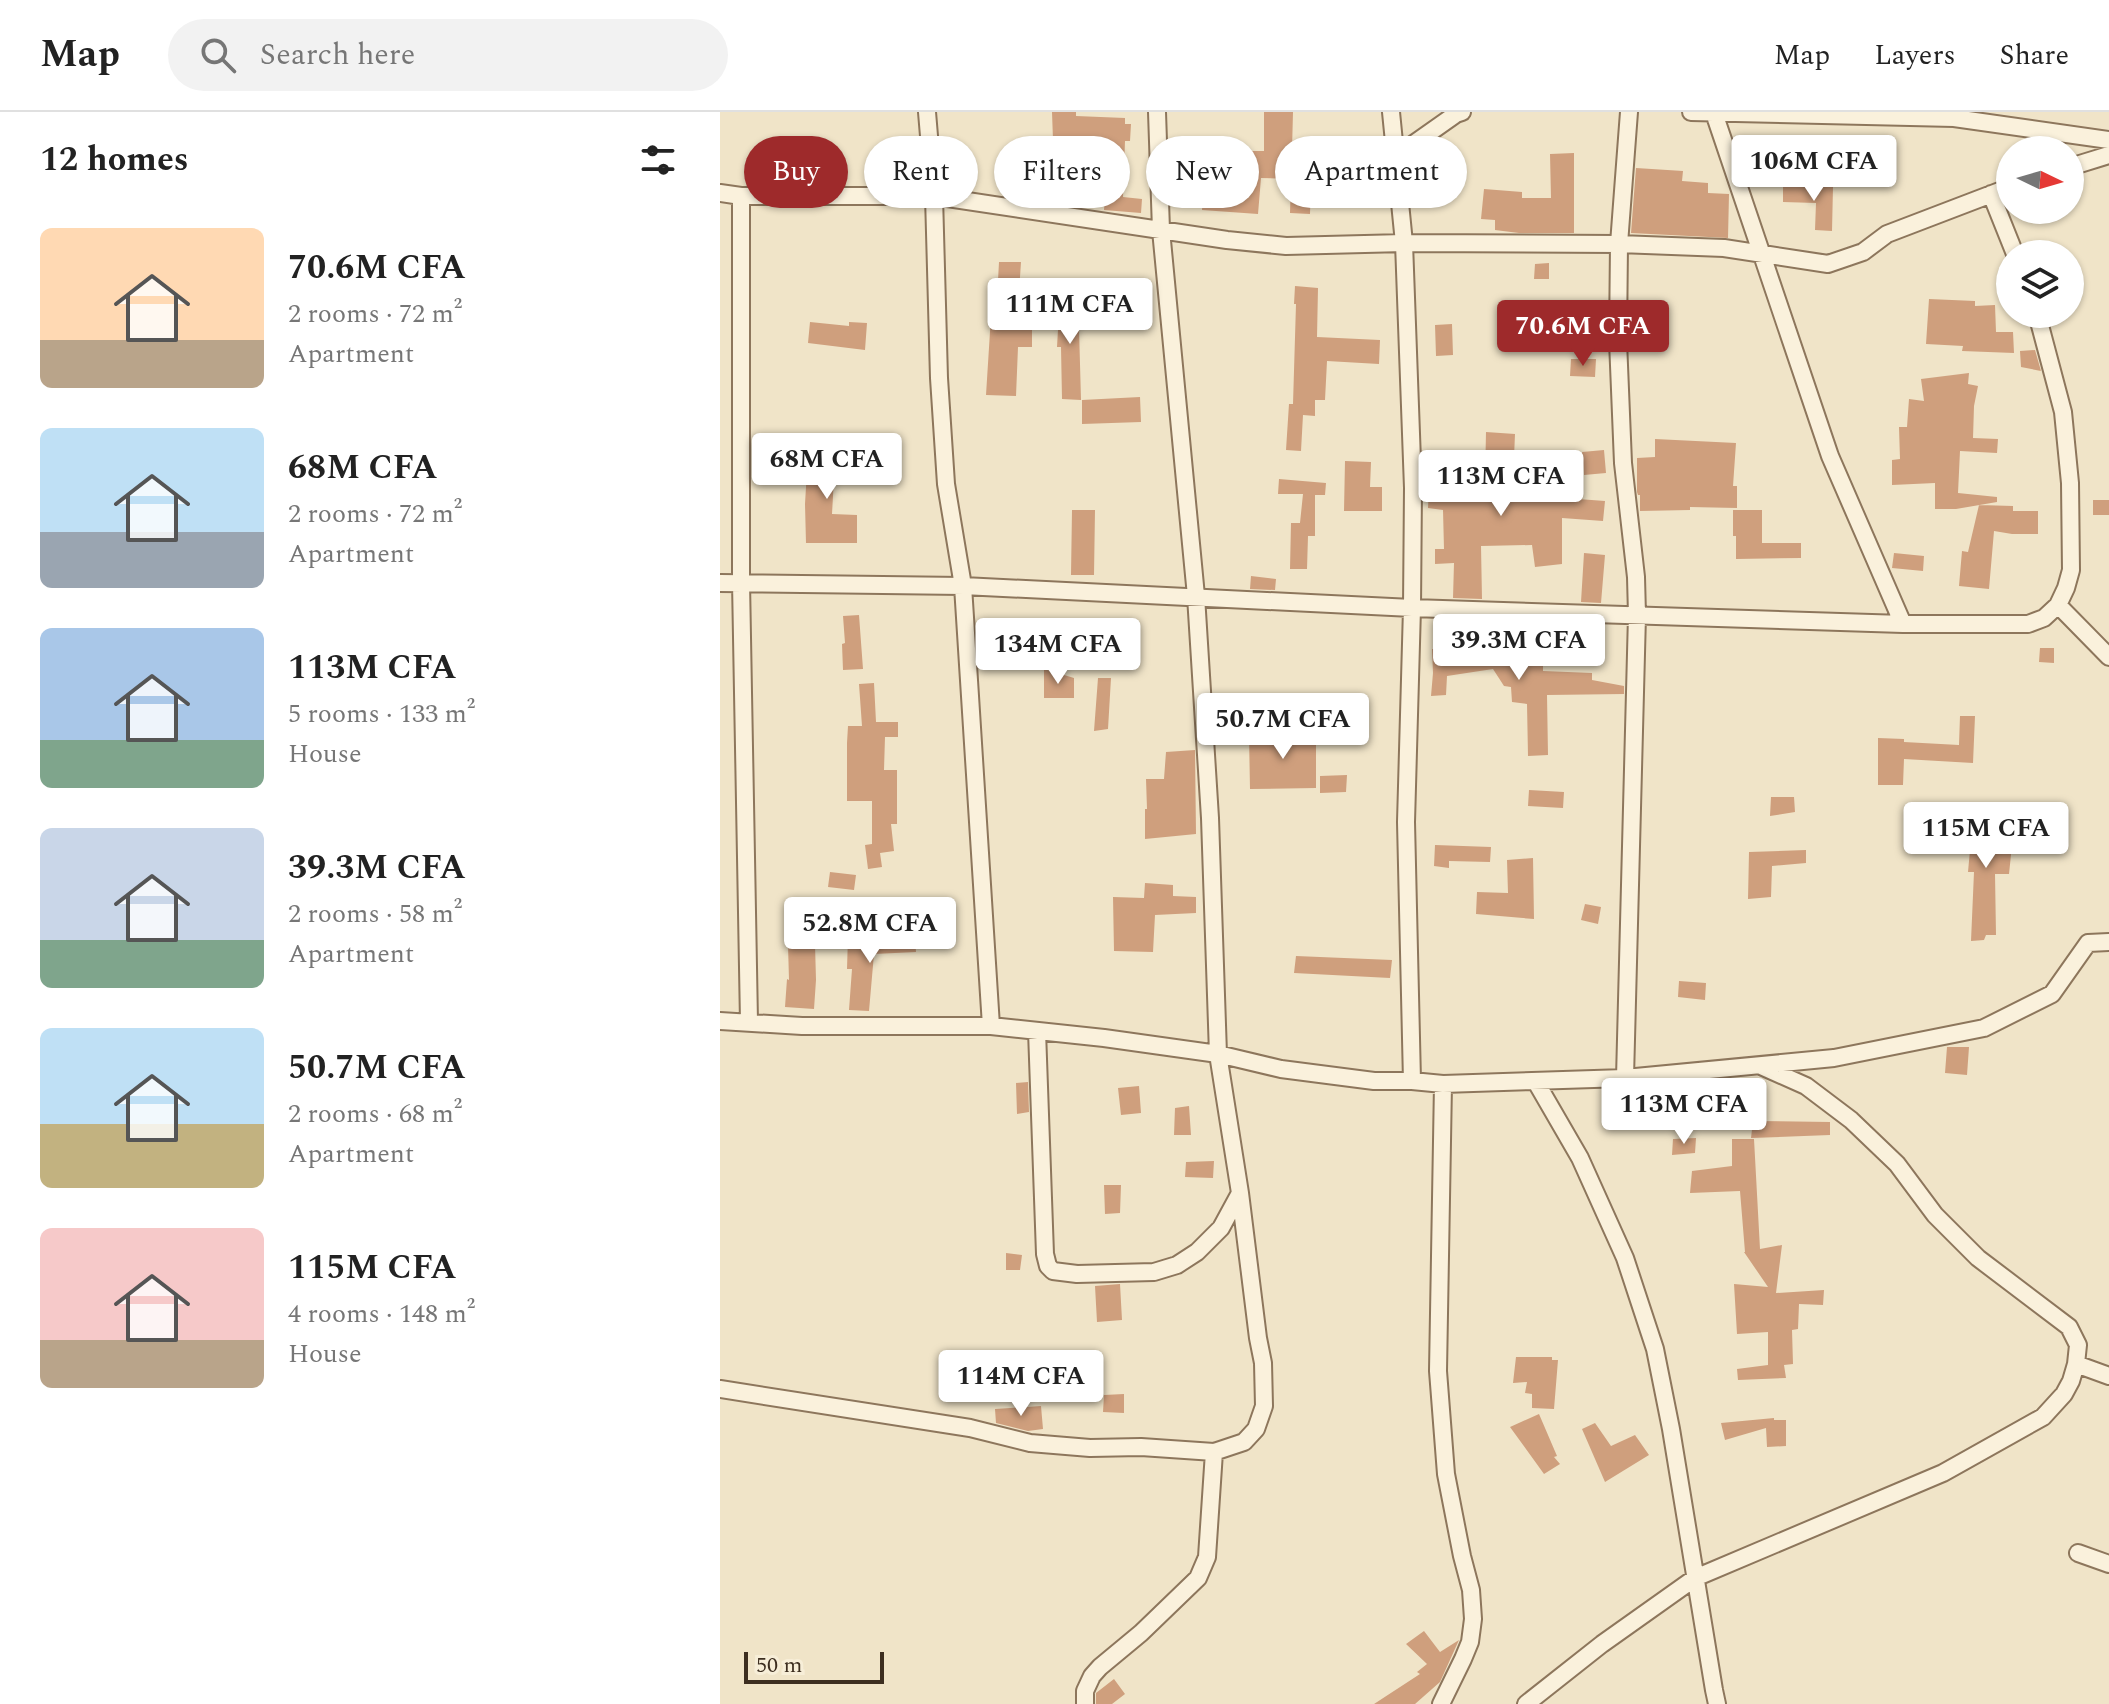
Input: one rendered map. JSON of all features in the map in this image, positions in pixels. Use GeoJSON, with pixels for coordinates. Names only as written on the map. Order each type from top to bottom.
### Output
{"type":"FeatureCollection","features":[{"type":"Feature","properties":{"kind":"street"},"geometry":{"type":"LineString","coordinates":[[927,112],[929,136]]}},
{"type":"Feature","properties":{"kind":"street"},"geometry":{"type":"LineString","coordinates":[[720,1389],[970,1428],[1030,1443],[1214,1452],[1244,1442],[1256,1429],[1264,1406],[1263,1363],[1218,1054],[1210,818],[1196,596],[1161,230],[1157,112]]}},
{"type":"Feature","properties":{"kind":"street"},"geometry":{"type":"LineString","coordinates":[[1391,112],[1393,136]]}},
{"type":"Feature","properties":{"kind":"street"},"geometry":{"type":"LineString","coordinates":[[1425,136],[1462,112]]}},
{"type":"Feature","properties":{"kind":"street"},"geometry":{"type":"LineString","coordinates":[[1625,1078],[1637,615],[1636,577],[1623,463],[1618,341],[1619,244],[1629,112]]}},
{"type":"Feature","properties":{"kind":"street"},"geometry":{"type":"LineString","coordinates":[[1691,112],[1954,118],[2109,140]]}},
{"type":"Feature","properties":{"kind":"street"},"geometry":{"type":"LineString","coordinates":[[1714,113],[1830,456],[1903,624]]}},
{"type":"Feature","properties":{"kind":"street"},"geometry":{"type":"LineString","coordinates":[[2084,163],[2109,155]]}},
{"type":"Feature","properties":{"kind":"street"},"geometry":{"type":"LineString","coordinates":[[978,203],[1286,246],[1619,244],[1724,248],[1828,264],[1863,252],[1887,234],[1996,192]]}},
{"type":"Feature","properties":{"kind":"street"},"geometry":{"type":"LineString","coordinates":[[720,193],[741,196],[864,196]]}},
{"type":"Feature","properties":{"kind":"street"},"geometry":{"type":"LineString","coordinates":[[1991,194],[2009,240]]}},
{"type":"Feature","properties":{"kind":"street"},"geometry":{"type":"LineString","coordinates":[[741,196],[741,582],[749,1022]]}},
{"type":"Feature","properties":{"kind":"street"},"geometry":{"type":"LineString","coordinates":[[934,208],[939,378],[946,484],[963,586],[991,1026]]}},
{"type":"Feature","properties":{"kind":"street"},"geometry":{"type":"LineString","coordinates":[[1400,208],[1413,488],[1406,822],[1412,1081]]}},
{"type":"Feature","properties":{"kind":"street"},"geometry":{"type":"LineString","coordinates":[[720,583],[963,586],[1412,608],[1903,624],[2028,624],[2044,618],[2058,605],[2071,570],[2070,483],[2063,412],[2041,328]]}},
{"type":"Feature","properties":{"kind":"street"},"geometry":{"type":"LineString","coordinates":[[2058,605],[2102,646],[2109,657]]}},
{"type":"Feature","properties":{"kind":"street"},"geometry":{"type":"LineString","coordinates":[[720,1021],[802,1026],[991,1026],[1218,1054],[1281,1069],[1374,1081],[1443,1084],[1625,1078],[1834,1058],[1984,1028],[2052,994],[2088,943],[2109,942]]}},
{"type":"Feature","properties":{"kind":"street"},"geometry":{"type":"LineString","coordinates":[[1037,1031],[1045,1254],[1053,1271],[1077,1274],[1154,1272],[1177,1265],[1197,1252],[1221,1228],[1240,1193]]}},
{"type":"Feature","properties":{"kind":"street"},"geometry":{"type":"LineString","coordinates":[[1526,1704],[1602,1644],[1695,1578],[1943,1473],[2043,1417],[2064,1394],[2071,1381],[2078,1345],[2069,1327],[1978,1258],[1935,1215],[1897,1164],[1862,1131],[1806,1086],[1760,1066]]}},
{"type":"Feature","properties":{"kind":"street"},"geometry":{"type":"LineString","coordinates":[[1536,1082],[1580,1158],[1625,1258],[1655,1349],[1717,1704]]}},
{"type":"Feature","properties":{"kind":"street"},"geometry":{"type":"LineString","coordinates":[[1441,1704],[1470,1642],[1473,1619],[1471,1590],[1446,1474],[1438,1371],[1443,1084]]}},
{"type":"Feature","properties":{"kind":"street"},"geometry":{"type":"LineString","coordinates":[[2076,1364],[2109,1376]]}},
{"type":"Feature","properties":{"kind":"street"},"geometry":{"type":"LineString","coordinates":[[1085,1704],[1085,1691],[1100,1667],[1198,1578],[1207,1557],[1214,1452]]}},
{"type":"Feature","properties":{"kind":"street"},"geometry":{"type":"LineString","coordinates":[[2078,1553],[2109,1564]]}},
{"type":"Feature","properties":{"kind":"building"},"geometry":{"type":"Polygon","coordinates":[[[1052,112],[1125,118],[1125,124],[1131,124],[1130,141],[1130,136],[1053,136],[1052,112]]]}},
{"type":"Feature","properties":{"kind":"building"},"geometry":{"type":"Polygon","coordinates":[[[1264,112],[1293,112],[1292,136],[1275,136],[1275,178],[1261,178],[1259,202],[1259,151],[1264,151],[1264,112]]]}},
{"type":"Feature","properties":{"kind":"building"},"geometry":{"type":"Polygon","coordinates":[[[1574,153],[1574,233],[1495,230],[1495,220],[1481,219],[1484,189],[1522,192],[1522,198],[1551,198],[1550,154],[1574,153]]]}},
{"type":"Feature","properties":{"kind":"building"},"geometry":{"type":"Polygon","coordinates":[[[1636,168],[1683,171],[1682,181],[1708,183],[1708,193],[1729,194],[1728,238],[1631,233],[1636,168]]]}},
{"type":"Feature","properties":{"kind":"building"},"geometry":{"type":"Polygon","coordinates":[[[1783,186],[1833,187],[1832,231],[1815,230],[1816,203],[1783,202],[1783,186]]]}},
{"type":"Feature","properties":{"kind":"building"},"geometry":{"type":"Polygon","coordinates":[[[1130,198],[1142,199],[1141,213],[1104,210],[1130,208],[1130,198]]]}},
{"type":"Feature","properties":{"kind":"building"},"geometry":{"type":"Polygon","coordinates":[[[1202,208],[1258,208],[1258,214],[1202,208]]]}},
{"type":"Feature","properties":{"kind":"building"},"geometry":{"type":"Polygon","coordinates":[[[1290,208],[1310,208],[1310,214],[1290,213],[1290,208]]]}},
{"type":"Feature","properties":{"kind":"building"},"geometry":{"type":"Polygon","coordinates":[[[999,262],[1021,262],[1018,307],[1032,307],[1032,347],[1018,347],[1016,396],[986,395],[991,316],[996,317],[999,262]]]}},
{"type":"Feature","properties":{"kind":"building"},"geometry":{"type":"Polygon","coordinates":[[[1549,263],[1549,279],[1534,279],[1535,264],[1549,263]]]}},
{"type":"Feature","properties":{"kind":"building"},"geometry":{"type":"Polygon","coordinates":[[[1295,286],[1318,288],[1317,337],[1380,340],[1379,364],[1327,361],[1325,400],[1315,400],[1315,416],[1303,415],[1301,451],[1286,450],[1289,404],[1293,404],[1295,286]]]}},
{"type":"Feature","properties":{"kind":"building"},"geometry":{"type":"Polygon","coordinates":[[[1060,296],[1082,297],[1079,328],[1081,400],[1062,399],[1061,347],[1057,347],[1060,296]]]}},
{"type":"Feature","properties":{"kind":"building"},"geometry":{"type":"Polygon","coordinates":[[[1929,299],[1975,301],[1975,306],[1995,305],[1996,332],[2013,332],[2014,353],[1962,351],[1963,346],[1926,344],[1929,299]]]}},
{"type":"Feature","properties":{"kind":"building"},"geometry":{"type":"Polygon","coordinates":[[[810,322],[849,326],[849,322],[867,323],[865,350],[808,343],[810,322]]]}},
{"type":"Feature","properties":{"kind":"building"},"geometry":{"type":"Polygon","coordinates":[[[1452,324],[1453,355],[1436,356],[1435,325],[1452,324]]]}},
{"type":"Feature","properties":{"kind":"building"},"geometry":{"type":"Polygon","coordinates":[[[2035,350],[2041,371],[2021,367],[2020,351],[2035,350]]]}},
{"type":"Feature","properties":{"kind":"building"},"geometry":{"type":"Polygon","coordinates":[[[1571,359],[1596,359],[1595,377],[1570,376],[1571,359]]]}},
{"type":"Feature","properties":{"kind":"building"},"geometry":{"type":"Polygon","coordinates":[[[1969,373],[1968,384],[1978,386],[1973,438],[1998,439],[1997,453],[1960,451],[1958,493],[1997,497],[1997,502],[1935,509],[1935,483],[1892,485],[1892,460],[1900,459],[1899,427],[1907,427],[1909,399],[1924,401],[1921,379],[1969,373]]]}},
{"type":"Feature","properties":{"kind":"building"},"geometry":{"type":"Polygon","coordinates":[[[1140,397],[1141,422],[1082,424],[1082,400],[1140,397]]]}},
{"type":"Feature","properties":{"kind":"building"},"geometry":{"type":"Polygon","coordinates":[[[1486,432],[1515,434],[1511,494],[1605,501],[1603,521],[1562,518],[1562,564],[1535,567],[1532,545],[1481,546],[1482,599],[1453,598],[1454,563],[1435,564],[1435,549],[1444,549],[1443,510],[1428,508],[1429,488],[1457,490],[1458,479],[1485,480],[1486,432]]]}},
{"type":"Feature","properties":{"kind":"building"},"geometry":{"type":"Polygon","coordinates":[[[1655,439],[1736,443],[1733,486],[1737,486],[1737,508],[1690,507],[1690,510],[1640,511],[1637,458],[1655,457],[1655,439]]]}},
{"type":"Feature","properties":{"kind":"building"},"geometry":{"type":"Polygon","coordinates":[[[820,442],[847,444],[844,461],[835,460],[832,514],[857,515],[857,543],[806,543],[807,470],[818,470],[820,442]]]}},
{"type":"Feature","properties":{"kind":"building"},"geometry":{"type":"Polygon","coordinates":[[[1604,450],[1606,473],[1584,475],[1582,452],[1604,450]]]}},
{"type":"Feature","properties":{"kind":"building"},"geometry":{"type":"Polygon","coordinates":[[[1345,461],[1371,462],[1370,487],[1382,487],[1382,511],[1344,511],[1345,461]]]}},
{"type":"Feature","properties":{"kind":"building"},"geometry":{"type":"Polygon","coordinates":[[[1279,479],[1326,483],[1325,495],[1315,495],[1315,536],[1308,536],[1307,569],[1290,569],[1291,523],[1300,523],[1303,494],[1278,494],[1279,479]]]}},
{"type":"Feature","properties":{"kind":"building"},"geometry":{"type":"Polygon","coordinates":[[[2093,500],[2109,500],[2109,515],[2093,515],[2093,500]]]}},
{"type":"Feature","properties":{"kind":"building"},"geometry":{"type":"Polygon","coordinates":[[[1979,505],[2013,506],[2013,511],[2038,511],[2038,534],[1994,531],[1989,589],[1959,586],[1962,551],[1968,552],[1979,505]]]}},
{"type":"Feature","properties":{"kind":"building"},"geometry":{"type":"Polygon","coordinates":[[[1072,510],[1095,510],[1094,575],[1071,575],[1072,510]]]}},
{"type":"Feature","properties":{"kind":"building"},"geometry":{"type":"Polygon","coordinates":[[[1733,510],[1762,510],[1762,543],[1801,543],[1801,558],[1736,559],[1733,510]]]}},
{"type":"Feature","properties":{"kind":"building"},"geometry":{"type":"Polygon","coordinates":[[[1584,553],[1605,555],[1601,603],[1581,602],[1584,553]]]}},
{"type":"Feature","properties":{"kind":"building"},"geometry":{"type":"Polygon","coordinates":[[[1894,553],[1924,556],[1923,571],[1892,568],[1894,553]]]}},
{"type":"Feature","properties":{"kind":"building"},"geometry":{"type":"Polygon","coordinates":[[[1251,576],[1276,579],[1275,590],[1250,589],[1251,576]]]}},
{"type":"Feature","properties":{"kind":"building"},"geometry":{"type":"Polygon","coordinates":[[[859,615],[863,669],[843,670],[843,616],[859,615]]]}},
{"type":"Feature","properties":{"kind":"building"},"geometry":{"type":"Polygon","coordinates":[[[1472,643],[1488,644],[1488,647],[1543,647],[1543,671],[1592,673],[1592,680],[1624,686],[1624,694],[1547,695],[1548,755],[1528,756],[1527,704],[1512,702],[1511,687],[1504,686],[1493,669],[1447,676],[1446,695],[1431,696],[1432,649],[1472,651],[1472,643]]]}},
{"type":"Feature","properties":{"kind":"building"},"geometry":{"type":"Polygon","coordinates":[[[2040,648],[2054,648],[2054,663],[2039,662],[2040,648]]]}},
{"type":"Feature","properties":{"kind":"building"},"geometry":{"type":"Polygon","coordinates":[[[1044,669],[1074,678],[1074,698],[1044,698],[1044,669]]]}},
{"type":"Feature","properties":{"kind":"building"},"geometry":{"type":"Polygon","coordinates":[[[1098,678],[1111,678],[1108,729],[1094,731],[1098,678]]]}},
{"type":"Feature","properties":{"kind":"building"},"geometry":{"type":"Polygon","coordinates":[[[874,683],[876,722],[898,722],[898,737],[885,737],[884,770],[897,770],[897,824],[891,824],[894,851],[880,853],[882,867],[868,869],[865,845],[872,844],[872,801],[847,801],[847,743],[848,726],[862,726],[859,684],[874,683]]]}},
{"type":"Feature","properties":{"kind":"building"},"geometry":{"type":"Polygon","coordinates":[[[1960,716],[1975,716],[1973,763],[1904,759],[1903,785],[1878,785],[1878,738],[1959,745],[1960,716]]]}},
{"type":"Feature","properties":{"kind":"building"},"geometry":{"type":"Polygon","coordinates":[[[1316,734],[1316,788],[1250,789],[1249,735],[1316,734]]]}},
{"type":"Feature","properties":{"kind":"building"},"geometry":{"type":"Polygon","coordinates":[[[1195,750],[1196,834],[1145,839],[1146,779],[1164,779],[1166,752],[1195,750]]]}},
{"type":"Feature","properties":{"kind":"building"},"geometry":{"type":"Polygon","coordinates":[[[1347,775],[1346,792],[1320,793],[1320,776],[1347,775]]]}},
{"type":"Feature","properties":{"kind":"building"},"geometry":{"type":"Polygon","coordinates":[[[1529,790],[1564,792],[1563,808],[1528,806],[1529,790]]]}},
{"type":"Feature","properties":{"kind":"building"},"geometry":{"type":"Polygon","coordinates":[[[1771,797],[1794,797],[1795,812],[1770,816],[1771,797]]]}},
{"type":"Feature","properties":{"kind":"building"},"geometry":{"type":"Polygon","coordinates":[[[1962,821],[2014,826],[2009,874],[1995,874],[1996,935],[1986,935],[1984,940],[1971,941],[1974,872],[1968,872],[1970,850],[1960,847],[1962,821]]]}},
{"type":"Feature","properties":{"kind":"building"},"geometry":{"type":"Polygon","coordinates":[[[1435,845],[1491,847],[1490,862],[1449,861],[1449,868],[1434,866],[1435,845]]]}},
{"type":"Feature","properties":{"kind":"building"},"geometry":{"type":"Polygon","coordinates":[[[1806,850],[1806,863],[1772,866],[1771,897],[1748,899],[1749,852],[1806,850]]]}},
{"type":"Feature","properties":{"kind":"building"},"geometry":{"type":"Polygon","coordinates":[[[1533,858],[1534,919],[1476,914],[1477,892],[1508,893],[1507,860],[1533,858]]]}},
{"type":"Feature","properties":{"kind":"building"},"geometry":{"type":"Polygon","coordinates":[[[830,872],[856,875],[854,890],[828,887],[830,872]]]}},
{"type":"Feature","properties":{"kind":"building"},"geometry":{"type":"Polygon","coordinates":[[[1145,883],[1173,885],[1173,896],[1196,897],[1196,913],[1155,915],[1153,952],[1114,951],[1113,897],[1144,898],[1145,883]]]}},
{"type":"Feature","properties":{"kind":"building"},"geometry":{"type":"Polygon","coordinates":[[[1585,904],[1601,907],[1598,924],[1581,920],[1585,904]]]}},
{"type":"Feature","properties":{"kind":"building"},"geometry":{"type":"Polygon","coordinates":[[[848,936],[872,939],[915,937],[916,952],[874,954],[869,1011],[849,1010],[852,969],[847,969],[848,936]]]}},
{"type":"Feature","properties":{"kind":"building"},"geometry":{"type":"Polygon","coordinates":[[[815,944],[814,1009],[785,1007],[789,980],[788,945],[815,944]]]}},
{"type":"Feature","properties":{"kind":"building"},"geometry":{"type":"Polygon","coordinates":[[[1296,956],[1392,960],[1390,978],[1294,973],[1296,956]]]}},
{"type":"Feature","properties":{"kind":"building"},"geometry":{"type":"Polygon","coordinates":[[[1679,981],[1706,983],[1705,1000],[1678,997],[1679,981]]]}},
{"type":"Feature","properties":{"kind":"building"},"geometry":{"type":"Polygon","coordinates":[[[1947,1047],[1969,1047],[1967,1075],[1945,1073],[1947,1047]]]}},
{"type":"Feature","properties":{"kind":"building"},"geometry":{"type":"Polygon","coordinates":[[[1028,1082],[1029,1112],[1017,1114],[1016,1083],[1028,1082]]]}},
{"type":"Feature","properties":{"kind":"building"},"geometry":{"type":"Polygon","coordinates":[[[1139,1086],[1141,1113],[1121,1115],[1118,1088],[1139,1086]]]}},
{"type":"Feature","properties":{"kind":"building"},"geometry":{"type":"Polygon","coordinates":[[[1189,1106],[1191,1135],[1174,1135],[1175,1108],[1189,1106]]]}},
{"type":"Feature","properties":{"kind":"building"},"geometry":{"type":"Polygon","coordinates":[[[1753,1121],[1830,1122],[1830,1135],[1751,1138],[1753,1121]]]}},
{"type":"Feature","properties":{"kind":"building"},"geometry":{"type":"Polygon","coordinates":[[[1696,1138],[1695,1153],[1672,1155],[1673,1139],[1696,1138]]]}},
{"type":"Feature","properties":{"kind":"building"},"geometry":{"type":"Polygon","coordinates":[[[1732,1139],[1754,1139],[1760,1249],[1782,1245],[1776,1293],[1824,1290],[1823,1305],[1799,1304],[1798,1329],[1792,1330],[1793,1364],[1784,1365],[1786,1378],[1738,1380],[1737,1369],[1768,1365],[1768,1332],[1737,1334],[1734,1284],[1768,1287],[1744,1252],[1740,1191],[1690,1193],[1692,1171],[1732,1166],[1732,1139]]]}},
{"type":"Feature","properties":{"kind":"building"},"geometry":{"type":"Polygon","coordinates":[[[1214,1161],[1213,1178],[1185,1177],[1186,1162],[1214,1161]]]}},
{"type":"Feature","properties":{"kind":"building"},"geometry":{"type":"Polygon","coordinates":[[[1104,1185],[1121,1185],[1120,1213],[1105,1214],[1104,1185]]]}},
{"type":"Feature","properties":{"kind":"building"},"geometry":{"type":"Polygon","coordinates":[[[1006,1253],[1022,1255],[1020,1270],[1006,1270],[1006,1253]]]}},
{"type":"Feature","properties":{"kind":"building"},"geometry":{"type":"Polygon","coordinates":[[[1120,1284],[1122,1320],[1097,1322],[1095,1286],[1120,1284]]]}},
{"type":"Feature","properties":{"kind":"building"},"geometry":{"type":"Polygon","coordinates":[[[1516,1357],[1552,1357],[1552,1360],[1558,1360],[1554,1409],[1532,1408],[1532,1394],[1525,1393],[1527,1382],[1513,1383],[1516,1357]]]}},
{"type":"Feature","properties":{"kind":"building"},"geometry":{"type":"Polygon","coordinates":[[[1124,1394],[1124,1413],[1103,1412],[1104,1395],[1124,1394]]]}},
{"type":"Feature","properties":{"kind":"building"},"geometry":{"type":"Polygon","coordinates":[[[1041,1406],[1043,1429],[1028,1431],[996,1423],[995,1409],[1041,1406]]]}},
{"type":"Feature","properties":{"kind":"building"},"geometry":{"type":"Polygon","coordinates":[[[1539,1414],[1557,1456],[1554,1457],[1560,1464],[1544,1474],[1510,1427],[1539,1414]]]}},
{"type":"Feature","properties":{"kind":"building"},"geometry":{"type":"Polygon","coordinates":[[[1774,1418],[1786,1420],[1786,1446],[1767,1447],[1766,1428],[1725,1440],[1721,1423],[1774,1418]]]}},
{"type":"Feature","properties":{"kind":"building"},"geometry":{"type":"Polygon","coordinates":[[[1595,1423],[1611,1446],[1635,1435],[1649,1455],[1605,1482],[1582,1429],[1595,1423]]]}},
{"type":"Feature","properties":{"kind":"building"},"geometry":{"type":"Polygon","coordinates":[[[1424,1631],[1440,1652],[1459,1640],[1440,1682],[1415,1704],[1374,1704],[1420,1674],[1417,1672],[1427,1664],[1406,1644],[1424,1631]]]}},
{"type":"Feature","properties":{"kind":"building"},"geometry":{"type":"Polygon","coordinates":[[[1114,1679],[1125,1694],[1112,1704],[1096,1704],[1096,1693],[1114,1679]]]}}]}
